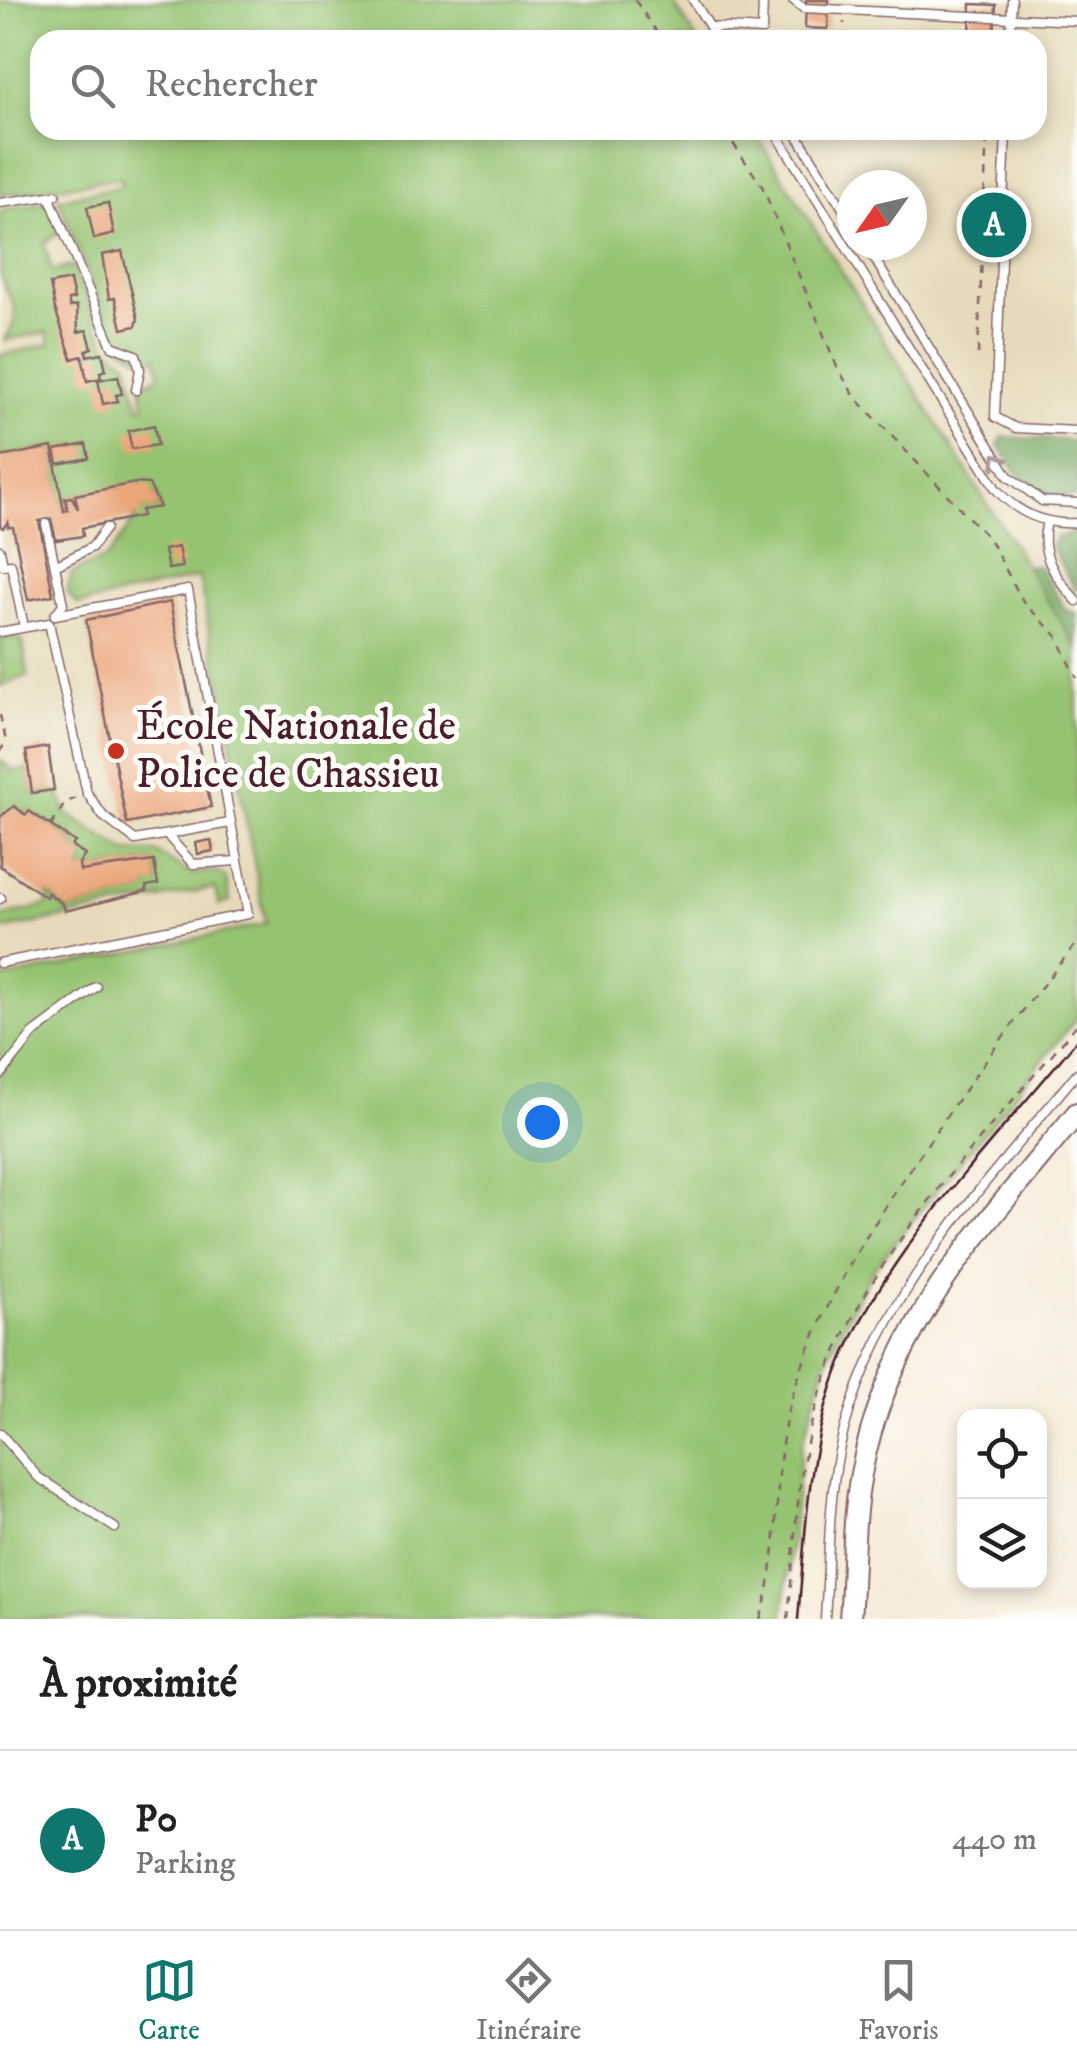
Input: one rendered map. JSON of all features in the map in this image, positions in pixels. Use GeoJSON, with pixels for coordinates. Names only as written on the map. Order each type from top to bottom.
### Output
{"type":"FeatureCollection","features":[{"type":"Feature","properties":{"kind":"street"},"geometry":{"type":"LineString","coordinates":[[850,1619],[860,1478],[888,1376],[938,1282],[1077,1113]]}},
{"type":"Feature","properties":{"kind":"lane"},"geometry":{"type":"LineString","coordinates":[[693,0],[712,30]]}},
{"type":"Feature","properties":{"kind":"lane"},"geometry":{"type":"LineString","coordinates":[[762,30],[763,0]]}},
{"type":"Feature","properties":{"kind":"lane"},"geometry":{"type":"LineString","coordinates":[[793,0],[803,8],[1077,21]]}},
{"type":"Feature","properties":{"kind":"lane"},"geometry":{"type":"LineString","coordinates":[[1010,30],[1012,0]]}},
{"type":"Feature","properties":{"kind":"lane"},"geometry":{"type":"LineString","coordinates":[[710,27],[730,30]]}},
{"type":"Feature","properties":{"kind":"lane"},"geometry":{"type":"LineString","coordinates":[[780,140],[996,489],[1021,510],[1047,521],[1077,522]]}},
{"type":"Feature","properties":{"kind":"lane"},"geometry":{"type":"LineString","coordinates":[[800,140],[837,198]]}},
{"type":"Feature","properties":{"kind":"lane"},"geometry":{"type":"LineString","coordinates":[[1006,140],[996,418],[1016,428],[1077,431]]}},
{"type":"Feature","properties":{"kind":"lane"},"geometry":{"type":"LineString","coordinates":[[0,203],[53,196],[112,346],[136,356],[140,370],[136,390]]}},
{"type":"Feature","properties":{"kind":"lane"},"geometry":{"type":"LineString","coordinates":[[875,260],[1008,476],[1042,502],[1077,503]]}},
{"type":"Feature","properties":{"kind":"lane"},"geometry":{"type":"LineString","coordinates":[[1047,521],[1043,539],[1047,559],[1077,601]]}},
{"type":"Feature","properties":{"kind":"lane"},"geometry":{"type":"LineString","coordinates":[[46,524],[62,604],[52,619],[87,793],[102,816],[135,840],[230,823]]}},
{"type":"Feature","properties":{"kind":"lane"},"geometry":{"type":"LineString","coordinates":[[54,566],[92,547],[106,528]]}},
{"type":"Feature","properties":{"kind":"lane"},"geometry":{"type":"LineString","coordinates":[[0,550],[3,565],[11,564],[24,628]]}},
{"type":"Feature","properties":{"kind":"lane"},"geometry":{"type":"LineString","coordinates":[[0,632],[188,590],[248,914],[0,963]]}},
{"type":"Feature","properties":{"kind":"lane"},"geometry":{"type":"LineString","coordinates":[[168,835],[192,864],[238,861]]}},
{"type":"Feature","properties":{"kind":"lane"},"geometry":{"type":"LineString","coordinates":[[0,1076],[33,1034],[96,988]]}},
{"type":"Feature","properties":{"kind":"lane"},"geometry":{"type":"LineString","coordinates":[[825,1619],[834,1482],[848,1417],[870,1355],[918,1269],[1077,1074]]}},
{"type":"Feature","properties":{"kind":"lane"},"geometry":{"type":"LineString","coordinates":[[0,1433],[38,1477],[114,1528]]}},
{"type":"Feature","properties":{"kind":"path"},"geometry":{"type":"LineString","coordinates":[[635,0],[655,30]]}},
{"type":"Feature","properties":{"kind":"path"},"geometry":{"type":"LineString","coordinates":[[992,23],[992,30]]}},
{"type":"Feature","properties":{"kind":"path"},"geometry":{"type":"LineString","coordinates":[[731,140],[762,186],[837,367],[855,397],[988,539],[1024,603],[1057,636],[1077,678]]}},
{"type":"Feature","properties":{"kind":"path"},"geometry":{"type":"LineString","coordinates":[[978,354],[987,140]]}},
{"type":"Feature","properties":{"kind":"path"},"geometry":{"type":"LineString","coordinates":[[0,715],[6,742],[0,752]]}},
{"type":"Feature","properties":{"kind":"path"},"geometry":{"type":"LineString","coordinates":[[51,826],[65,803],[87,793]]}},
{"type":"Feature","properties":{"kind":"path"},"geometry":{"type":"LineString","coordinates":[[760,1619],[776,1556],[775,1510],[788,1411],[812,1338],[868,1232],[968,1081],[1077,944]]}},
{"type":"Feature","properties":{"kind":"shaded area"},"geometry":{"type":"Polygon","coordinates":[[[671,0],[1077,0],[1077,647],[759,140],[1047,140],[1047,30],[690,30],[671,0]]]}},
{"type":"Feature","properties":{"kind":"shaded area","name":"École Nationale de Police de Chassieu"},"geometry":{"type":"Polygon","coordinates":[[[120,177],[266,924],[0,979],[0,195],[120,177]]]}},
{"type":"Feature","properties":{"kind":"green space"},"geometry":{"type":"Polygon","coordinates":[[[0,0],[672,0],[691,30],[30,30],[30,140],[759,140],[1077,647],[1077,1018],[872,1271],[828,1357],[802,1446],[783,1619],[0,1619],[0,979],[266,924],[199,577],[78,605],[67,593],[72,573],[108,557],[141,510],[160,507],[158,498],[144,483],[75,495],[78,509],[71,497],[66,499],[68,510],[64,511],[52,448],[0,457],[0,355],[50,344],[48,332],[5,340],[15,311],[0,274],[0,210],[49,201],[60,232],[44,243],[52,271],[73,266],[107,346],[127,362],[139,407],[144,406],[141,384],[160,376],[156,356],[146,362],[116,344],[58,199],[122,186],[121,178],[0,195],[0,0]]]}},
{"type":"Feature","properties":{"kind":"green space"},"geometry":{"type":"Polygon","coordinates":[[[1002,437],[1077,441],[1077,496],[1051,495],[1030,485],[999,445],[1002,437]]]}},
{"type":"Feature","properties":{"kind":"green space"},"geometry":{"type":"Polygon","coordinates":[[[1077,533],[1077,593],[1051,546],[1056,537],[1077,533]]]}},
{"type":"Feature","properties":{"kind":"green space"},"geometry":{"type":"Polygon","coordinates":[[[1026,566],[1040,567],[1066,611],[1077,613],[1077,647],[1026,566]]]}},
{"type":"Feature","properties":{"kind":"green space"},"geometry":{"type":"Polygon","coordinates":[[[16,636],[23,642],[28,676],[0,686],[0,639],[16,636]]]}},
{"type":"Feature","properties":{"kind":"green space"},"geometry":{"type":"Polygon","coordinates":[[[0,760],[14,771],[28,769],[32,793],[59,792],[67,814],[126,852],[156,852],[191,874],[214,871],[226,877],[230,901],[219,905],[214,888],[0,930],[0,917],[48,905],[48,893],[66,911],[146,891],[146,886],[158,883],[153,861],[80,871],[85,855],[72,846],[75,841],[29,811],[0,817],[0,760]]]}},
{"type":"Feature","properties":{"kind":"building"},"geometry":{"type":"Polygon","coordinates":[[[806,0],[829,0],[828,29],[805,28],[806,0]]]}},
{"type":"Feature","properties":{"kind":"building"},"geometry":{"type":"Polygon","coordinates":[[[971,4],[996,5],[994,30],[970,30],[971,4]]]}},
{"type":"Feature","properties":{"kind":"building"},"geometry":{"type":"Polygon","coordinates":[[[108,203],[114,234],[94,239],[87,207],[108,203]]]}},
{"type":"Feature","properties":{"kind":"building"},"geometry":{"type":"Polygon","coordinates":[[[122,251],[138,319],[136,326],[122,329],[115,298],[109,299],[102,255],[122,251]]]}},
{"type":"Feature","properties":{"kind":"building"},"geometry":{"type":"Polygon","coordinates":[[[70,280],[74,299],[68,300],[70,307],[77,306],[78,332],[87,330],[92,348],[86,350],[87,356],[102,353],[106,370],[100,372],[101,378],[87,381],[82,356],[72,359],[55,309],[50,284],[70,280]]]}},
{"type":"Feature","properties":{"kind":"building"},"geometry":{"type":"Polygon","coordinates":[[[118,376],[122,394],[116,395],[118,401],[103,404],[98,380],[118,376]]]}},
{"type":"Feature","properties":{"kind":"building"},"geometry":{"type":"Polygon","coordinates":[[[154,425],[158,445],[132,449],[128,431],[154,425]]]}},
{"type":"Feature","properties":{"kind":"building"},"geometry":{"type":"Polygon","coordinates":[[[86,444],[89,458],[58,464],[55,450],[86,444]]]}},
{"type":"Feature","properties":{"kind":"building"},"geometry":{"type":"Polygon","coordinates":[[[52,447],[64,511],[68,510],[65,498],[72,497],[78,509],[75,495],[135,483],[149,484],[160,507],[141,510],[142,516],[82,528],[83,536],[56,540],[51,519],[39,521],[53,595],[28,600],[13,527],[8,527],[8,522],[3,528],[0,526],[0,457],[52,447]]]}},
{"type":"Feature","properties":{"kind":"building"},"geometry":{"type":"Polygon","coordinates":[[[178,547],[182,567],[168,569],[164,550],[178,547]]]}},
{"type":"Feature","properties":{"kind":"building"},"geometry":{"type":"Polygon","coordinates":[[[170,602],[211,807],[127,824],[86,620],[170,602]]]}},
{"type":"Feature","properties":{"kind":"building"},"geometry":{"type":"Polygon","coordinates":[[[48,747],[54,790],[32,793],[26,751],[48,747]]]}},
{"type":"Feature","properties":{"kind":"building"},"geometry":{"type":"Polygon","coordinates":[[[14,806],[26,815],[29,811],[75,842],[72,846],[85,855],[79,863],[80,871],[154,861],[158,884],[146,886],[147,891],[65,911],[63,904],[48,893],[46,897],[0,866],[0,817],[14,806]]]}},
{"type":"Feature","properties":{"kind":"building"},"geometry":{"type":"Polygon","coordinates":[[[211,840],[213,851],[198,854],[196,843],[211,840]]]}},
{"type":"Feature","properties":{"kind":"tram line"},"geometry":{"type":"LineString","coordinates":[[798,1619],[817,1443],[832,1386],[851,1339],[876,1294],[939,1204],[1077,1040]]}},
{"type":"Feature","properties":{"kind":"place","name":"P0"},"geometry":{"type":"Point","coordinates":[994,225]}},
{"type":"Feature","properties":{"kind":"place","name":"École Nationale de Police de Chassieu"},"geometry":{"type":"Point","coordinates":[116,751]}}]}
